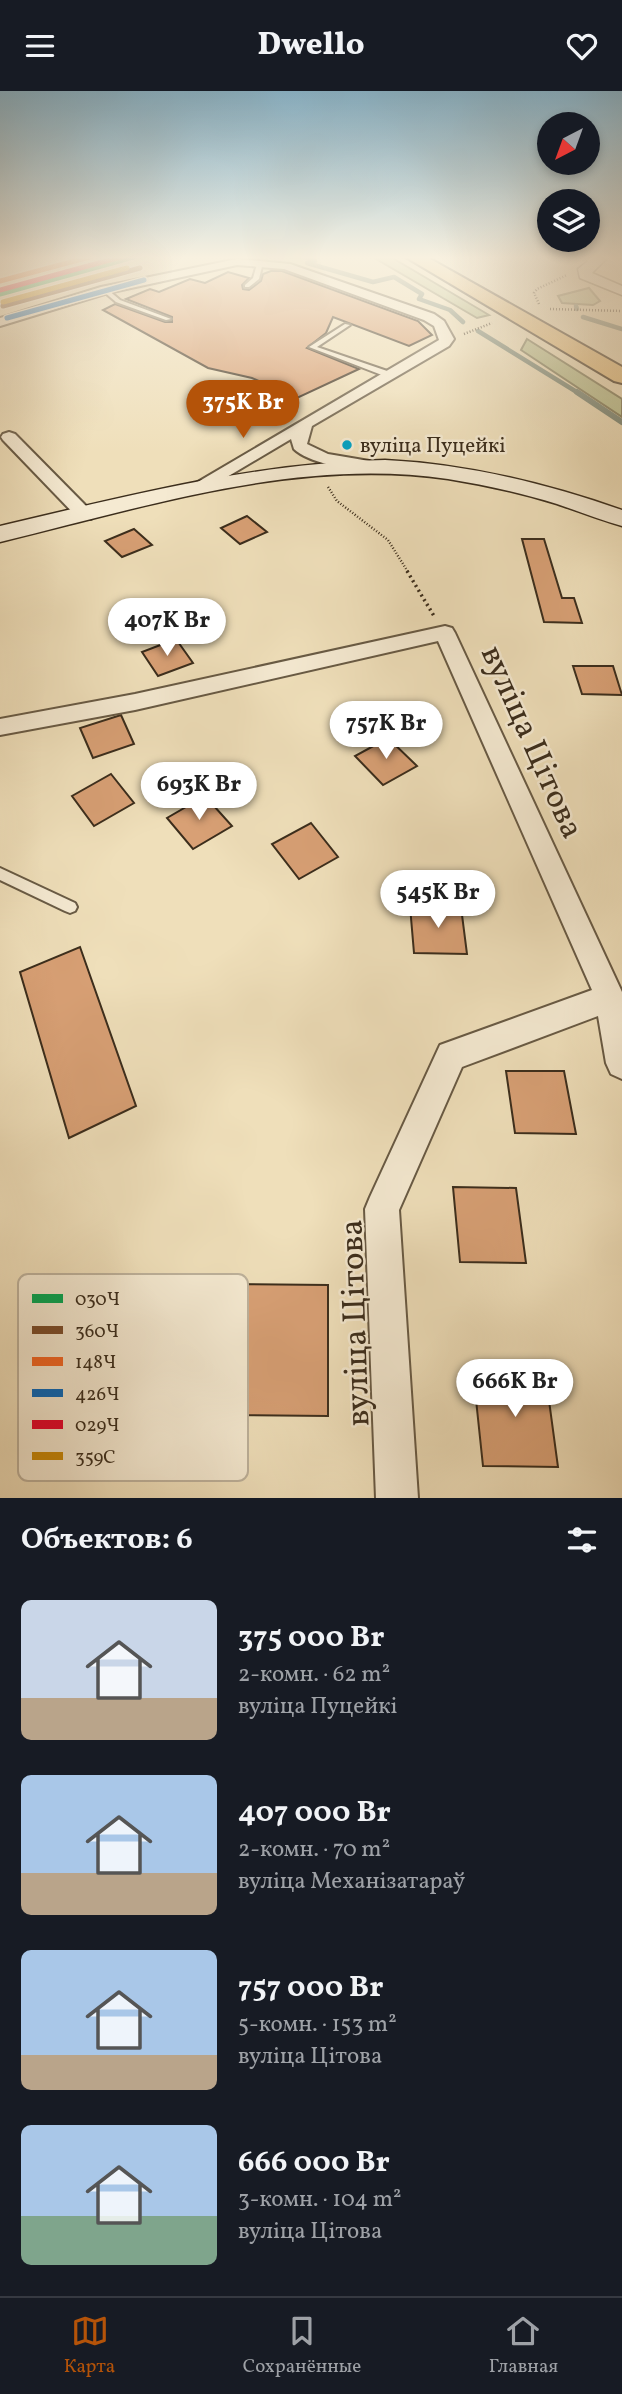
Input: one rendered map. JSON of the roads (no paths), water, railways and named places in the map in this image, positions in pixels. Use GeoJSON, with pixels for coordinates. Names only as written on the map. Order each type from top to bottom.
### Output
{"type":"FeatureCollection","features":[{"type":"Feature","properties":{"kind":"main road"},"geometry":{"type":"LineString","coordinates":[[527,322],[622,376]]}},
{"type":"Feature","properties":{"kind":"main road"},"geometry":{"type":"LineString","coordinates":[[0,534],[200,486],[301,471],[385,467],[428,470],[507,482],[622,518]]}},
{"type":"Feature","properties":{"kind":"street"},"geometry":{"type":"LineString","coordinates":[[200,486],[444,343],[446,334],[436,322]]}},
{"type":"Feature","properties":{"kind":"street"},"geometry":{"type":"LineString","coordinates":[[305,425],[299,440],[300,446],[306,452],[331,460],[385,467]]}},
{"type":"Feature","properties":{"kind":"street"},"geometry":{"type":"LineString","coordinates":[[9,437],[85,515]]}},
{"type":"Feature","properties":{"kind":"street","name":"вуліца Цітова"},"geometry":{"type":"LineString","coordinates":[[0,727],[135,702],[444,633],[610,998],[451,1056],[382,1209],[397,1498]]}},
{"type":"Feature","properties":{"kind":"street"},"geometry":{"type":"LineString","coordinates":[[610,998],[622,1063]]}},
{"type":"Feature","properties":{"kind":"lane"},"geometry":{"type":"LineString","coordinates":[[347,325],[312,347],[390,375]]}},
{"type":"Feature","properties":{"kind":"lane"},"geometry":{"type":"LineString","coordinates":[[0,874],[70,907]]}},
{"type":"Feature","properties":{"kind":"waterway"},"geometry":{"type":"LineString","coordinates":[[598,322],[622,329]]}},
{"type":"Feature","properties":{"kind":"waterway"},"geometry":{"type":"LineString","coordinates":[[478,331],[580,394]]}},
{"type":"Feature","properties":{"kind":"waterway"},"geometry":{"type":"LineString","coordinates":[[580,394],[622,422]]}},
{"type":"Feature","properties":{"kind":"place","name":"вуліца Пуцейкі"},"geometry":{"type":"Point","coordinates":[347,445]}}]}
